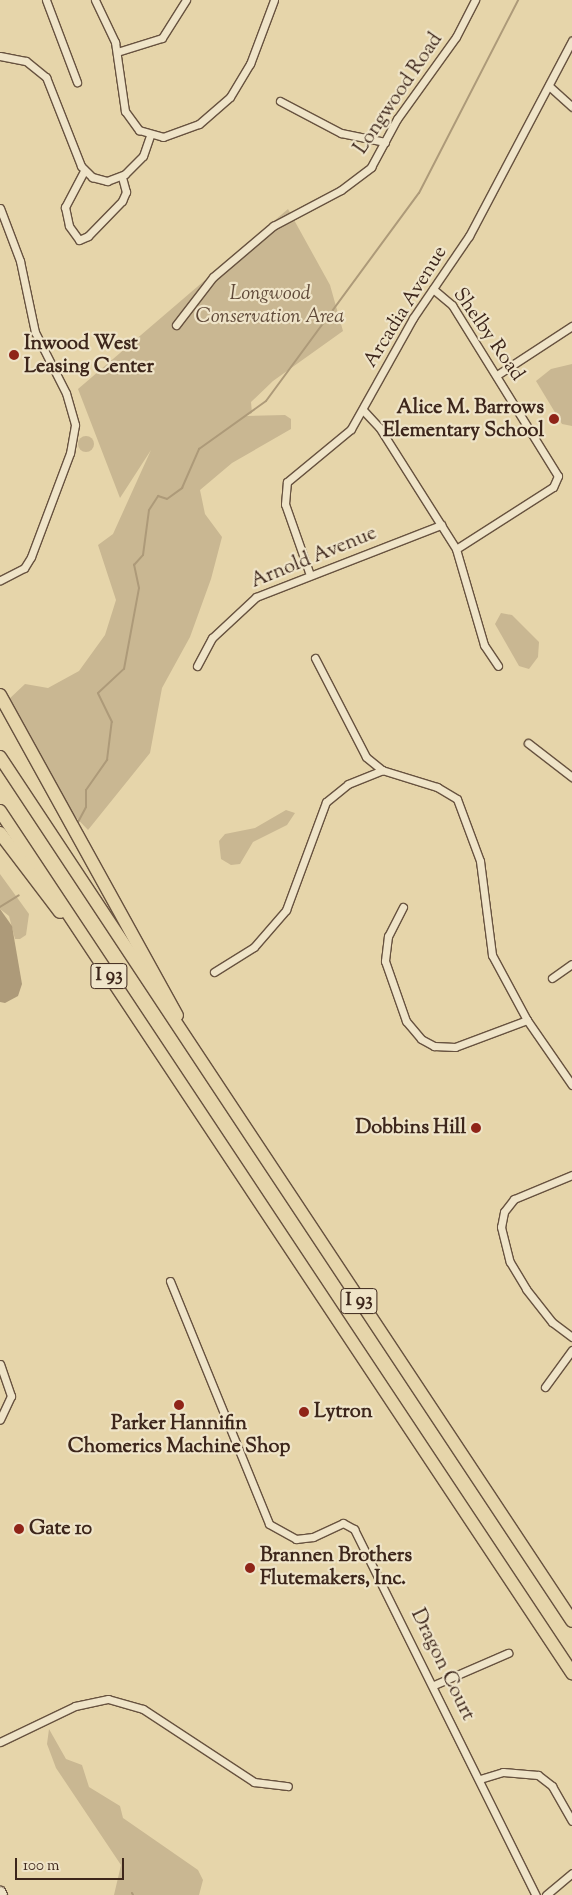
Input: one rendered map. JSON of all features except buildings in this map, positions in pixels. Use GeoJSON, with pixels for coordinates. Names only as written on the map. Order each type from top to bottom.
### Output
{"type":"FeatureCollection","features":[{"type":"Feature","properties":{"kind":"highway"},"geometry":{"type":"LineString","coordinates":[[0,695],[166,990],[192,1050]]}},
{"type":"Feature","properties":{"kind":"highway","name":"I 93"},"geometry":{"type":"LineString","coordinates":[[0,757],[192,1050],[572,1621]]}},
{"type":"Feature","properties":{"kind":"highway","name":"I 93"},"geometry":{"type":"LineString","coordinates":[[0,810],[572,1673]]}},
{"type":"Feature","properties":{"kind":"highway"},"geometry":{"type":"LineString","coordinates":[[0,833],[43,894],[84,938]]}},
{"type":"Feature","properties":{"kind":"street"},"geometry":{"type":"LineString","coordinates":[[46,0],[77,82]]}},
{"type":"Feature","properties":{"kind":"street"},"geometry":{"type":"LineString","coordinates":[[95,0],[117,52],[125,111],[135,126],[150,136],[183,134],[225,102],[250,64],[274,0]]}},
{"type":"Feature","properties":{"kind":"street"},"geometry":{"type":"LineString","coordinates":[[117,52],[162,38],[186,0]]}},
{"type":"Feature","properties":{"kind":"street","name":"Longwood Road"},"geometry":{"type":"LineString","coordinates":[[176,325],[222,269],[283,218],[362,174],[377,160],[385,142],[456,37],[475,0]]}},
{"type":"Feature","properties":{"kind":"street","name":"Arcadia Avenue"},"geometry":{"type":"LineString","coordinates":[[310,575],[285,504],[285,488],[295,473],[342,442],[363,410],[433,289],[469,236],[572,41]]}},
{"type":"Feature","properties":{"kind":"street"},"geometry":{"type":"LineString","coordinates":[[0,56],[26,61],[46,77],[84,171],[101,180],[122,176],[143,156],[150,136]]}},
{"type":"Feature","properties":{"kind":"street"},"geometry":{"type":"LineString","coordinates":[[549,86],[572,107]]}},
{"type":"Feature","properties":{"kind":"street"},"geometry":{"type":"LineString","coordinates":[[280,102],[343,133],[385,142]]}},
{"type":"Feature","properties":{"kind":"street"},"geometry":{"type":"LineString","coordinates":[[84,171],[65,207],[69,226],[79,240],[122,201],[126,192],[122,176]]}},
{"type":"Feature","properties":{"kind":"street"},"geometry":{"type":"LineString","coordinates":[[0,208],[20,261],[35,332],[66,393],[75,425],[70,453],[31,557],[24,568],[0,580]]}},
{"type":"Feature","properties":{"kind":"street","name":"Shelby Road"},"geometry":{"type":"LineString","coordinates":[[433,289],[452,305],[557,468],[558,478],[553,487],[456,549]]}},
{"type":"Feature","properties":{"kind":"street"},"geometry":{"type":"LineString","coordinates":[[497,375],[572,326]]}},
{"type":"Feature","properties":{"kind":"street"},"geometry":{"type":"LineString","coordinates":[[363,410],[379,427],[456,549],[484,644],[498,666]]}},
{"type":"Feature","properties":{"kind":"street","name":"Arnold Avenue"},"geometry":{"type":"LineString","coordinates":[[197,666],[207,644],[243,607],[310,575],[441,525]]}},
{"type":"Feature","properties":{"kind":"street"},"geometry":{"type":"LineString","coordinates":[[315,658],[361,750],[382,770],[445,790],[461,806],[480,861],[489,946],[527,1020],[572,1085]]}},
{"type":"Feature","properties":{"kind":"street"},"geometry":{"type":"LineString","coordinates":[[528,743],[572,777]]}},
{"type":"Feature","properties":{"kind":"street"},"geometry":{"type":"LineString","coordinates":[[214,972],[254,948],[286,910],[326,802],[348,784],[382,770]]}},
{"type":"Feature","properties":{"kind":"street"},"geometry":{"type":"LineString","coordinates":[[403,907],[388,936],[385,961],[406,1021],[421,1039],[434,1046],[455,1047],[527,1020]]}},
{"type":"Feature","properties":{"kind":"street"},"geometry":{"type":"LineString","coordinates":[[552,978],[572,964]]}},
{"type":"Feature","properties":{"kind":"street"},"geometry":{"type":"LineString","coordinates":[[572,1174],[514,1199],[504,1212],[501,1227],[510,1262],[526,1289],[552,1322],[572,1337]]}},
{"type":"Feature","properties":{"kind":"street","name":"Dragon Court"},"geometry":{"type":"LineString","coordinates":[[170,1281],[271,1527],[301,1539],[341,1524],[351,1526],[434,1685],[536,1895]]}},
{"type":"Feature","properties":{"kind":"street"},"geometry":{"type":"LineString","coordinates":[[546,1387],[572,1350]]}},
{"type":"Feature","properties":{"kind":"street"},"geometry":{"type":"LineString","coordinates":[[0,1364],[11,1396],[0,1420]]}},
{"type":"Feature","properties":{"kind":"street"},"geometry":{"type":"LineString","coordinates":[[434,1685],[508,1654]]}},
{"type":"Feature","properties":{"kind":"street"},"geometry":{"type":"LineString","coordinates":[[0,1742],[75,1706],[108,1699],[143,1709],[256,1783],[288,1786]]}},
{"type":"Feature","properties":{"kind":"street"},"geometry":{"type":"LineString","coordinates":[[480,1779],[503,1772],[538,1775],[552,1786],[572,1821]]}},
{"type":"Feature","properties":{"kind":"street"},"geometry":{"type":"LineString","coordinates":[[546,1895],[572,1873]]}},
{"type":"Feature","properties":{"kind":"street"},"geometry":{"type":"LineString","coordinates":[[0,1891],[2,1895]]}},
{"type":"Feature","properties":{"kind":"green space","name":"Longwood Conservation Area"},"geometry":{"type":"Polygon","coordinates":[[[288,209],[330,285],[343,331],[273,381],[251,402],[252,413],[245,416],[285,415],[291,419],[291,429],[232,463],[200,490],[205,514],[222,537],[211,579],[190,637],[162,688],[150,753],[88,830],[68,809],[7,701],[25,684],[48,688],[79,671],[105,635],[116,600],[98,545],[113,534],[151,450],[120,498],[78,389],[288,209]]]}},
{"type":"Feature","properties":{"kind":"green space"},"geometry":{"type":"Polygon","coordinates":[[[572,364],[572,426],[562,424],[536,381],[551,369],[572,364]]]}},
{"type":"Feature","properties":{"kind":"green space"},"geometry":{"type":"Polygon","coordinates":[[[86,436],[94,444],[86,452],[78,444],[86,436]]]}},
{"type":"Feature","properties":{"kind":"green space"},"geometry":{"type":"Polygon","coordinates":[[[501,613],[512,615],[539,642],[538,657],[529,669],[519,666],[495,624],[501,613]]]}},
{"type":"Feature","properties":{"kind":"green space"},"geometry":{"type":"Polygon","coordinates":[[[286,810],[295,813],[287,825],[253,842],[240,864],[231,865],[221,859],[219,841],[225,834],[255,828],[286,810]]]}},
{"type":"Feature","properties":{"kind":"green space"},"geometry":{"type":"Polygon","coordinates":[[[0,874],[29,914],[26,935],[20,939],[15,939],[9,916],[0,909],[0,874]]]}},
{"type":"Feature","properties":{"kind":"green space"},"geometry":{"type":"Polygon","coordinates":[[[49,1729],[66,1759],[82,1765],[89,1787],[120,1806],[123,1818],[198,1870],[203,1880],[199,1895],[114,1895],[121,1865],[56,1768],[47,1744],[49,1729]]]}},
{"type":"Feature","properties":{"kind":"shaded area"},"geometry":{"type":"Polygon","coordinates":[[[0,909],[12,926],[22,984],[18,996],[5,1003],[0,1002],[0,909]]]}},
{"type":"Feature","properties":{"kind":"waterway"},"geometry":{"type":"LineString","coordinates":[[77,824],[86,807],[86,790],[107,760],[112,722],[98,693],[124,669],[139,588],[134,565],[143,555],[149,510],[158,496],[167,499],[182,488],[199,449],[266,401],[419,193],[518,0]]}},
{"type":"Feature","properties":{"kind":"waterway"},"geometry":{"type":"LineString","coordinates":[[0,907],[19,895]]}},
{"type":"Feature","properties":{"kind":"place","name":"Inwood West Leasing Center"},"geometry":{"type":"Point","coordinates":[14,355]}},
{"type":"Feature","properties":{"kind":"place","name":"Alice M. Barrows Elementary School"},"geometry":{"type":"Point","coordinates":[554,419]}},
{"type":"Feature","properties":{"kind":"place","name":"Dobbins Hill"},"geometry":{"type":"Point","coordinates":[476,1128]}},
{"type":"Feature","properties":{"kind":"place","name":"Parker Hannifin Chomerics Machine Shop"},"geometry":{"type":"Point","coordinates":[179,1405]}},
{"type":"Feature","properties":{"kind":"place","name":"Lytron"},"geometry":{"type":"Point","coordinates":[304,1412]}},
{"type":"Feature","properties":{"kind":"place","name":"Gate 10"},"geometry":{"type":"Point","coordinates":[19,1529]}},
{"type":"Feature","properties":{"kind":"place","name":"Brannen Brothers Flutemakers, Inc."},"geometry":{"type":"Point","coordinates":[250,1568]}}]}
